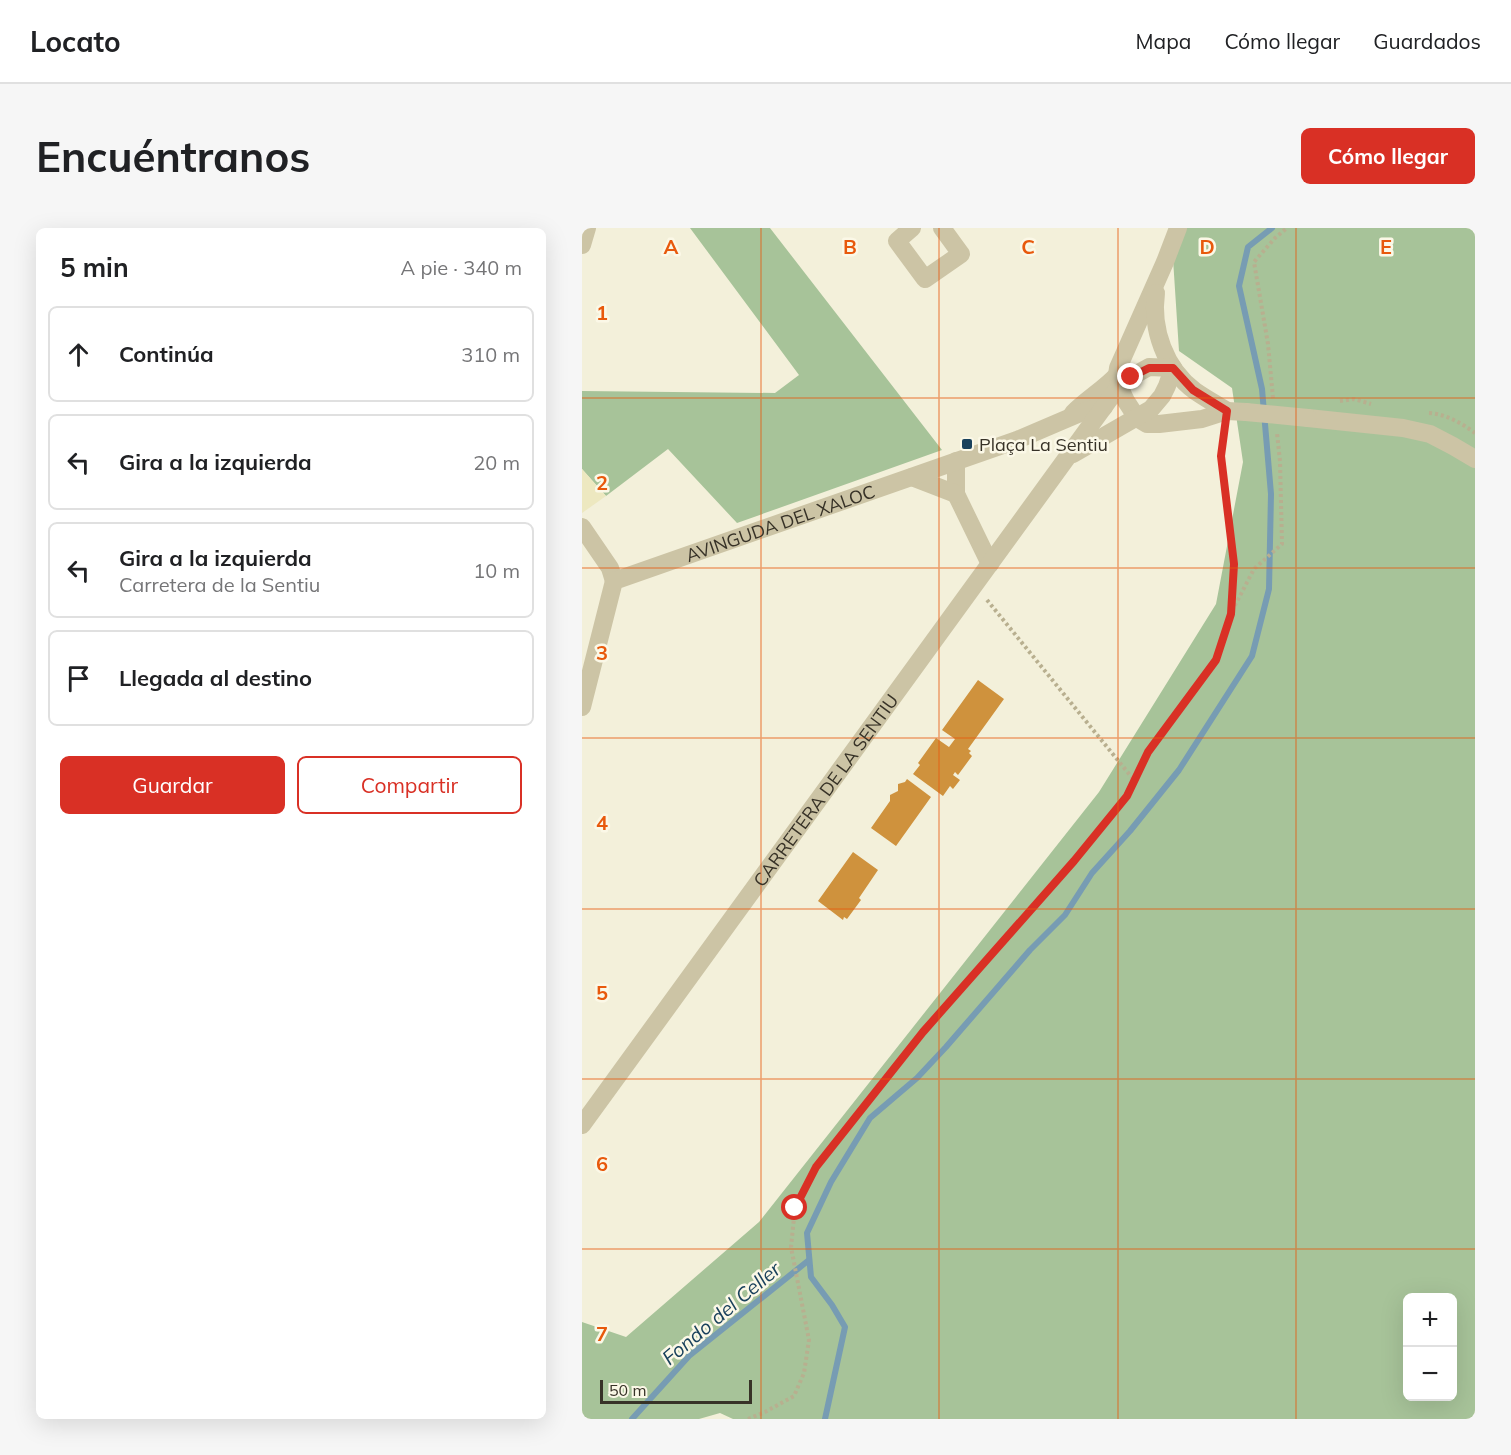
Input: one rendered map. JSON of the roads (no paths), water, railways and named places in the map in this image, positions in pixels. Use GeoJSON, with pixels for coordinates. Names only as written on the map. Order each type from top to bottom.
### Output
{"type":"FeatureCollection","features":[{"type":"Feature","properties":{"kind":"street"},"geometry":{"type":"LineString","coordinates":[[582,245],[587,228]]}},
{"type":"Feature","properties":{"kind":"street"},"geometry":{"type":"LineString","coordinates":[[912,228],[897,241],[926,279],[961,254],[942,228]]}},
{"type":"Feature","properties":{"kind":"street"},"geometry":{"type":"LineString","coordinates":[[1178,228],[1118,369],[1118,381],[1137,418],[1147,424],[1159,424],[1202,419],[1227,411],[1403,428],[1430,434],[1475,459]]}},
{"type":"Feature","properties":{"kind":"street"},"geometry":{"type":"LineString","coordinates":[[1157,280],[1154,306],[1156,324],[1160,340],[1173,368],[1193,390],[1227,411]]}},
{"type":"Feature","properties":{"kind":"street"},"geometry":{"type":"LineString","coordinates":[[1069,456],[1104,407],[1118,381],[1149,368],[1173,368]]}},
{"type":"Feature","properties":{"kind":"street"},"geometry":{"type":"LineString","coordinates":[[1069,456],[1151,409],[1162,396],[1173,368]]}},
{"type":"Feature","properties":{"kind":"street","name":"AVINGUDA DEL XALOC"},"geometry":{"type":"LineString","coordinates":[[1067,419],[1110,383],[1118,381]]}},
{"type":"Feature","properties":{"kind":"street","name":"AVINGUDA DEL XALOC"},"geometry":{"type":"LineString","coordinates":[[614,581],[1017,440],[1085,411],[1104,407]]}},
{"type":"Feature","properties":{"kind":"street","name":"CARRETERA DE LA SENTIU"},"geometry":{"type":"LineString","coordinates":[[582,1125],[1069,456]]}},
{"type":"Feature","properties":{"kind":"street"},"geometry":{"type":"LineString","coordinates":[[956,461],[956,494],[990,564]]}},
{"type":"Feature","properties":{"kind":"street"},"geometry":{"type":"LineString","coordinates":[[912,477],[956,494]]}},
{"type":"Feature","properties":{"kind":"street"},"geometry":{"type":"LineString","coordinates":[[582,527],[610,568],[614,581],[582,707]]}},
{"type":"Feature","properties":{"kind":"waterway","name":"Fondo del Celler"},"geometry":{"type":"LineString","coordinates":[[825,1419],[845,1327],[811,1277],[807,1233],[831,1182],[870,1118],[917,1078],[1030,950],[1065,915],[1092,873],[1130,831],[1179,770],[1252,656],[1269,589],[1271,494],[1262,389],[1239,286],[1248,247],[1272,228]]}},
{"type":"Feature","properties":{"kind":"waterway","name":"Fondo del Celler"},"geometry":{"type":"LineString","coordinates":[[632,1419],[689,1356],[809,1260]]}},
{"type":"Feature","properties":{"kind":"place","name":"Plaça La Sentiu"},"geometry":{"type":"Point","coordinates":[967,444]}}]}
